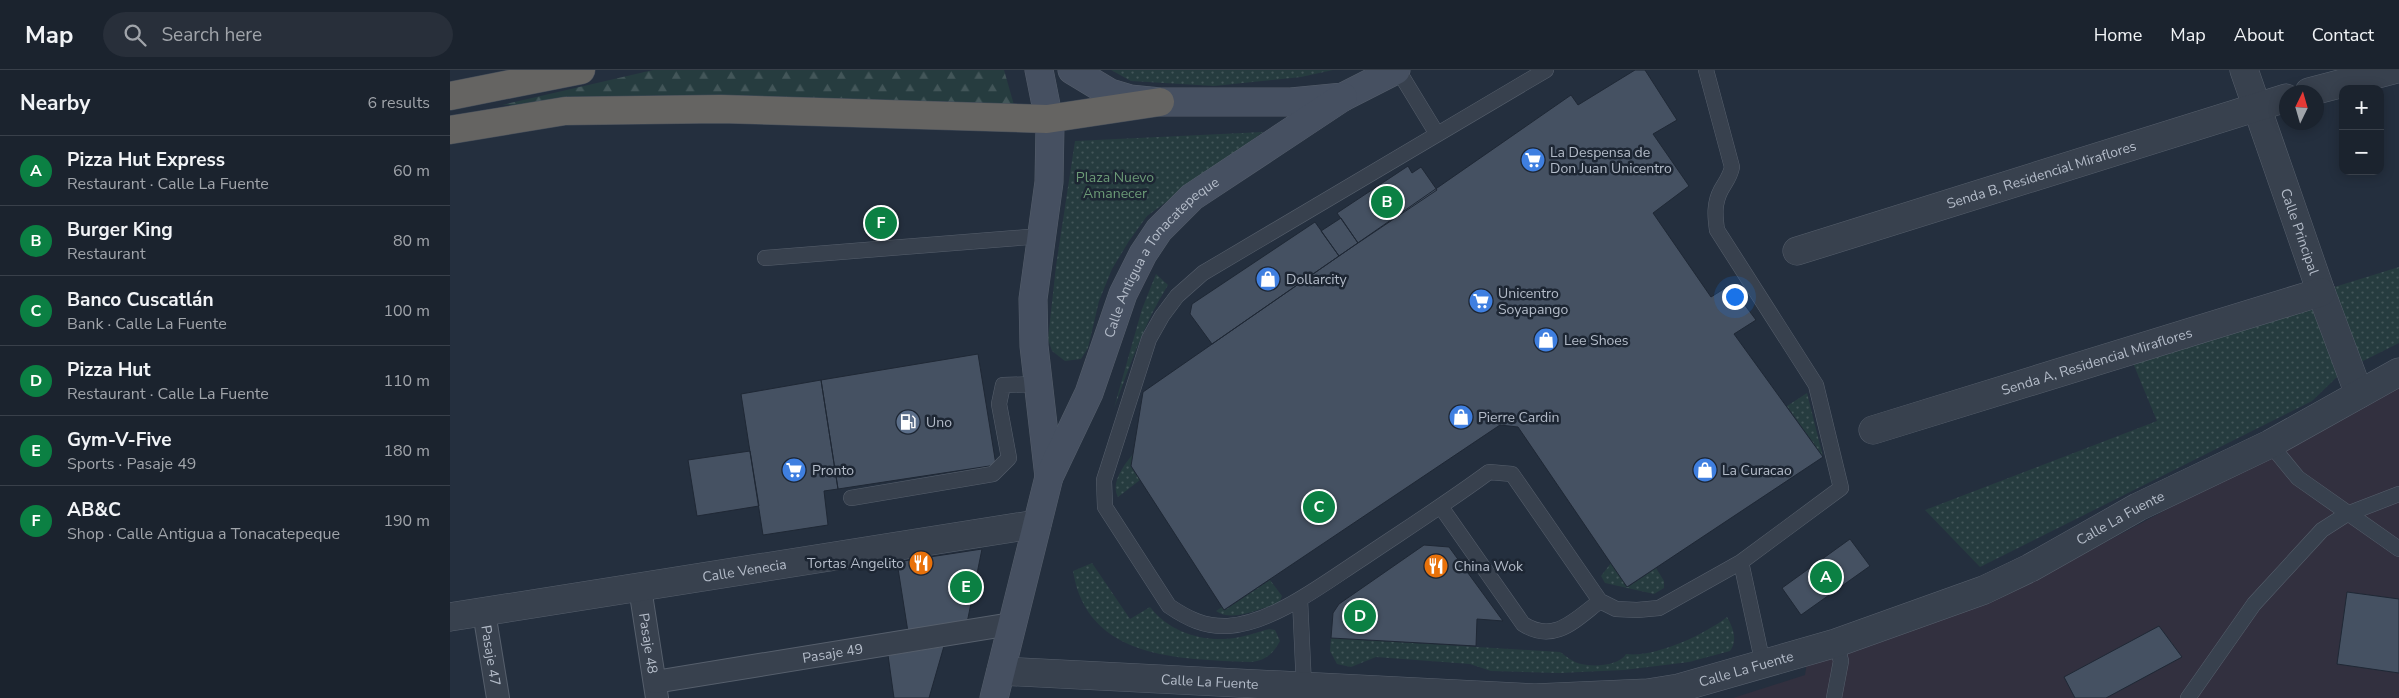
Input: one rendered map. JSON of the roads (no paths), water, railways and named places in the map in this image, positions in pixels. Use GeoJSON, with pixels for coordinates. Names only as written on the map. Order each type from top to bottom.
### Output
{"type":"FeatureCollection","features":[{"type":"Feature","properties":{"kind":"highway"},"geometry":{"type":"LineString","coordinates":[[450,96],[581,70]]}},
{"type":"Feature","properties":{"kind":"highway"},"geometry":{"type":"LineString","coordinates":[[450,130],[575,111],[722,109],[1049,118],[1160,102]]}},
{"type":"Feature","properties":{"kind":"main road","name":"Calle Antigua a Tonacatepeque"},"geometry":{"type":"LineString","coordinates":[[1039,70],[1049,118],[1050,182],[1033,299],[1034,346],[1049,477]]}},
{"type":"Feature","properties":{"kind":"main road"},"geometry":{"type":"LineString","coordinates":[[1072,70],[1110,93],[1130,99],[1160,102],[1292,102],[1343,97],[1397,70]]}},
{"type":"Feature","properties":{"kind":"main road","name":"Calle Antigua a Tonacatepeque"},"geometry":{"type":"LineString","coordinates":[[994,698],[1049,477],[1088,393],[1123,294],[1143,254],[1159,230],[1192,198],[1343,97]]}},
{"type":"Feature","properties":{"kind":"street","name":"Calle Principal"},"geometry":{"type":"LineString","coordinates":[[2244,70],[2258,106],[2320,292],[2359,394]]}},
{"type":"Feature","properties":{"kind":"street"},"geometry":{"type":"LineString","coordinates":[[2324,88],[2393,70]]}},
{"type":"Feature","properties":{"kind":"street","name":"Senda B, Residencial Miraflores"},"geometry":{"type":"LineString","coordinates":[[1797,251],[2279,100]]}},
{"type":"Feature","properties":{"kind":"street","name":"Senda A, Residencial Miraflores"},"geometry":{"type":"LineString","coordinates":[[1873,430],[2320,292]]}},
{"type":"Feature","properties":{"kind":"street","name":"Calle La Fuente"},"geometry":{"type":"LineString","coordinates":[[1001,671],[1304,687],[1415,695],[1535,698],[1648,694],[1695,684],[1836,643],[1984,590],[2030,568],[2138,507],[2270,444],[2399,372]]}},
{"type":"Feature","properties":{"kind":"street","name":"Calle Venecia"},"geometry":{"type":"LineString","coordinates":[[450,617],[1036,524]]}},
{"type":"Feature","properties":{"kind":"street","name":"Pasaje 48"},"geometry":{"type":"LineString","coordinates":[[640,588],[656,690]]}},
{"type":"Feature","properties":{"kind":"street","name":"Pasaje 47"},"geometry":{"type":"LineString","coordinates":[[484,612],[498,698]]}},
{"type":"Feature","properties":{"kind":"street","name":"Pasaje 49"},"geometry":{"type":"LineString","coordinates":[[656,690],[1011,624]]}},
{"type":"Feature","properties":{"kind":"lane"},"geometry":{"type":"LineString","coordinates":[[1397,70],[1437,134]]}},
{"type":"Feature","properties":{"kind":"lane"},"geometry":{"type":"LineString","coordinates":[[1546,70],[1203,273],[1178,296],[1162,316],[1149,340],[1104,480],[1104,507],[1169,606],[1180,614],[1193,621],[1211,626],[1231,626],[1259,619],[1300,599],[1442,507],[1489,472],[1512,474],[1600,601],[1616,609],[1659,608],[1740,562],[1842,488],[1816,385],[1717,230],[1714,212],[1721,190],[1729,179],[1732,168],[1706,70]]}},
{"type":"Feature","properties":{"kind":"lane"},"geometry":{"type":"LineString","coordinates":[[765,258],[1029,237],[1040,242]]}},
{"type":"Feature","properties":{"kind":"lane"},"geometry":{"type":"LineString","coordinates":[[851,498],[994,474],[1009,458],[998,404],[1003,385],[1038,384]]}},
{"type":"Feature","properties":{"kind":"lane"},"geometry":{"type":"LineString","coordinates":[[2270,444],[2298,478],[2399,549]]}},
{"type":"Feature","properties":{"kind":"lane"},"geometry":{"type":"LineString","coordinates":[[2188,698],[2254,604],[2322,530],[2347,514],[2399,494]]}},
{"type":"Feature","properties":{"kind":"lane"},"geometry":{"type":"LineString","coordinates":[[1442,507],[1523,624],[1534,631],[1548,633],[1568,626],[1600,601]]}},
{"type":"Feature","properties":{"kind":"lane"},"geometry":{"type":"LineString","coordinates":[[1740,562],[1763,664]]}},
{"type":"Feature","properties":{"kind":"lane"},"geometry":{"type":"LineString","coordinates":[[1300,599],[1304,687]]}},
{"type":"Feature","properties":{"kind":"lane"},"geometry":{"type":"LineString","coordinates":[[1834,698],[1841,661],[1836,643]]}},
{"type":"Feature","properties":{"kind":"place","name":"La Despensa de Don Juan Unicentro"},"geometry":{"type":"Point","coordinates":[1533,160]}},
{"type":"Feature","properties":{"kind":"place","name":"Burger King"},"geometry":{"type":"Point","coordinates":[1387,202]}},
{"type":"Feature","properties":{"kind":"place","name":"AB&C"},"geometry":{"type":"Point","coordinates":[881,223]}},
{"type":"Feature","properties":{"kind":"place","name":"Dollarcity"},"geometry":{"type":"Point","coordinates":[1268,279]}},
{"type":"Feature","properties":{"kind":"place","name":"Unicentro Soyapango"},"geometry":{"type":"Point","coordinates":[1481,301]}},
{"type":"Feature","properties":{"kind":"place","name":"Lee Shoes"},"geometry":{"type":"Point","coordinates":[1546,340]}},
{"type":"Feature","properties":{"kind":"place","name":"Pierre Cardin"},"geometry":{"type":"Point","coordinates":[1461,417]}},
{"type":"Feature","properties":{"kind":"place","name":"Uno"},"geometry":{"type":"Point","coordinates":[908,422]}},
{"type":"Feature","properties":{"kind":"place","name":"Pronto"},"geometry":{"type":"Point","coordinates":[794,470]}},
{"type":"Feature","properties":{"kind":"place","name":"La Curacao"},"geometry":{"type":"Point","coordinates":[1705,470]}},
{"type":"Feature","properties":{"kind":"place","name":"Banco Cuscatlán"},"geometry":{"type":"Point","coordinates":[1319,507]}},
{"type":"Feature","properties":{"kind":"place","name":"Tortas Angelito"},"geometry":{"type":"Point","coordinates":[921,563]}},
{"type":"Feature","properties":{"kind":"place","name":"China Wok"},"geometry":{"type":"Point","coordinates":[1436,566]}},
{"type":"Feature","properties":{"kind":"place","name":"Pizza Hut Express"},"geometry":{"type":"Point","coordinates":[1826,577]}},
{"type":"Feature","properties":{"kind":"place","name":"Gym-V-Five"},"geometry":{"type":"Point","coordinates":[966,587]}},
{"type":"Feature","properties":{"kind":"place","name":"Pizza Hut"},"geometry":{"type":"Point","coordinates":[1360,616]}},
{"type":"Feature","properties":{"kind":"park label","name":"Plaza Nuevo Amanecer"},"geometry":{"type":"Point","coordinates":[1115,186]}}]}
